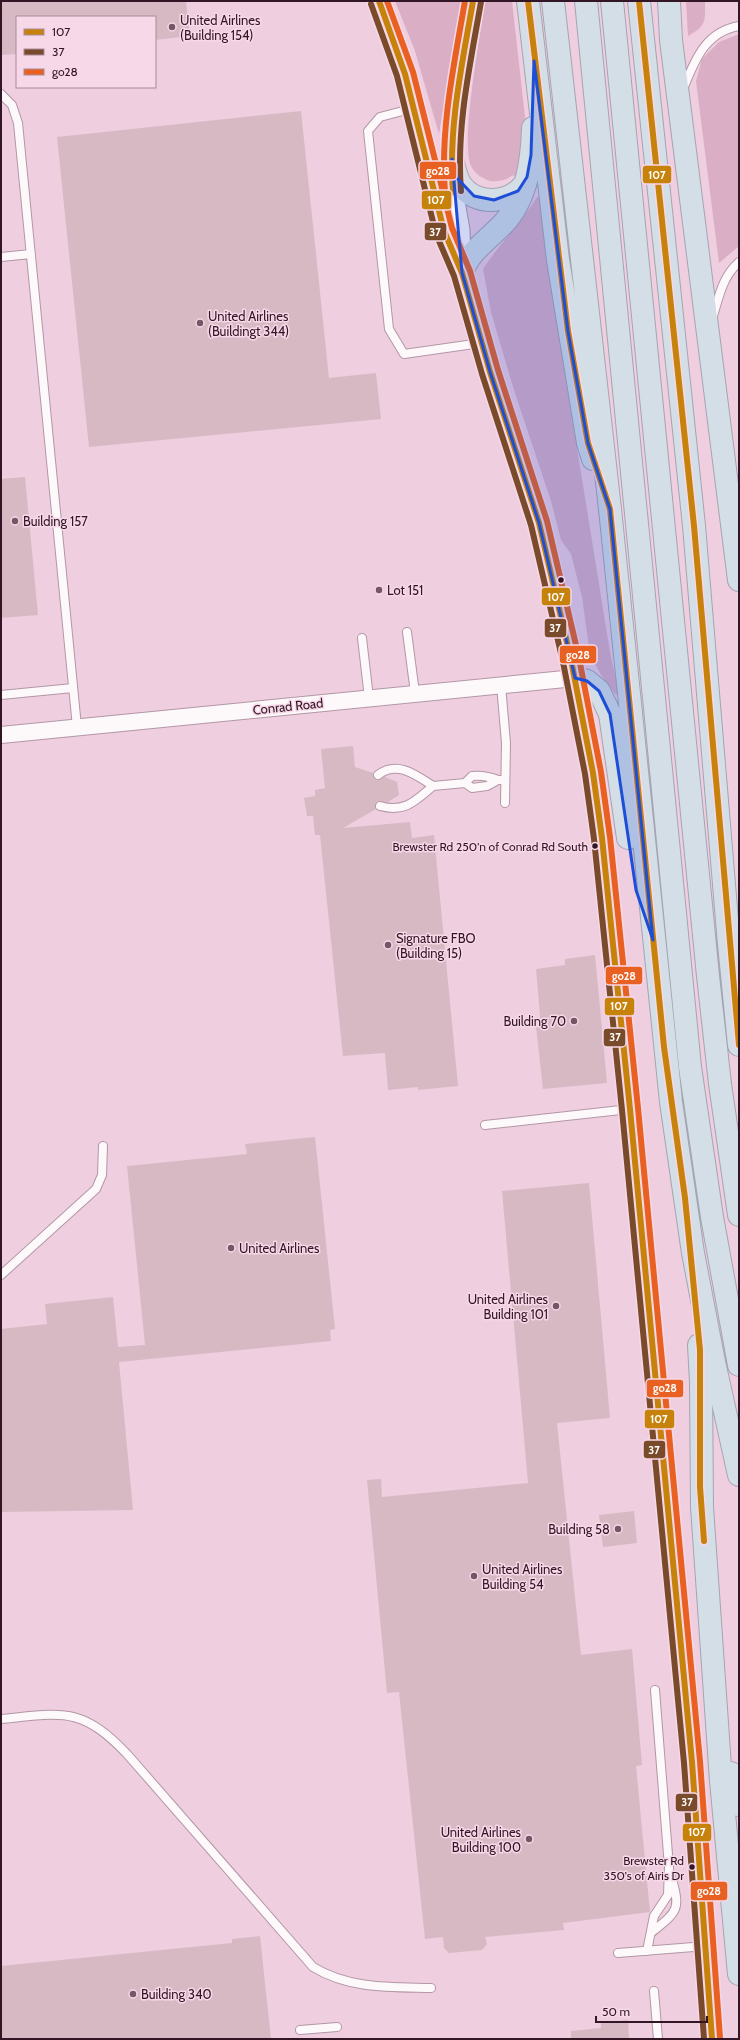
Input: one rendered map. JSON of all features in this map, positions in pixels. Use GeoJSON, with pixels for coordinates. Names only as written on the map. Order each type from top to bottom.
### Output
{"type":"FeatureCollection","features":[{"type":"Feature","properties":{"kind":"highway"},"geometry":{"type":"LineString","coordinates":[[528,1],[558,260],[568,331],[588,443],[610,509]]}},
{"type":"Feature","properties":{"kind":"highway"},"geometry":{"type":"LineString","coordinates":[[552,1],[610,509],[653,940],[671,1102],[685,1198],[714,1362],[739,1475]]}},
{"type":"Feature","properties":{"kind":"highway"},"geometry":{"type":"LineString","coordinates":[[572,1],[610,247]]}},
{"type":"Feature","properties":{"kind":"highway"},"geometry":{"type":"LineString","coordinates":[[586,1],[690,1067],[712,1217],[739,1365]]}},
{"type":"Feature","properties":{"kind":"highway"},"geometry":{"type":"LineString","coordinates":[[612,1],[708,976],[720,1084],[739,1215]]}},
{"type":"Feature","properties":{"kind":"highway"},"geometry":{"type":"LineString","coordinates":[[617,1],[655,290],[686,580],[705,654]]}},
{"type":"Feature","properties":{"kind":"highway"},"geometry":{"type":"LineString","coordinates":[[639,1],[688,458],[729,944],[739,1045]]}},
{"type":"Feature","properties":{"kind":"highway"},"geometry":{"type":"LineString","coordinates":[[662,1],[664,19],[671,40]]}},
{"type":"Feature","properties":{"kind":"highway"},"geometry":{"type":"LineString","coordinates":[[669,1],[671,40],[739,580]]}},
{"type":"Feature","properties":{"kind":"highway"},"geometry":{"type":"LineString","coordinates":[[462,273],[464,267],[477,249],[503,224],[515,208],[524,185],[529,167],[532,141],[534,61]]}},
{"type":"Feature","properties":{"kind":"highway"},"geometry":{"type":"LineString","coordinates":[[452,158],[458,179],[467,192],[474,196],[484,199],[503,199],[518,191],[524,185]]}},
{"type":"Feature","properties":{"kind":"highway"},"geometry":{"type":"LineString","coordinates":[[575,678],[587,682],[599,691],[610,714],[636,890],[653,940]]}},
{"type":"Feature","properties":{"kind":"highway"},"geometry":{"type":"LineString","coordinates":[[685,1198],[701,1366],[700,1487],[713,1673],[739,1974]]}},
{"type":"Feature","properties":{"kind":"highway"},"geometry":{"type":"LineString","coordinates":[[713,1673],[725,1743],[739,1805]]}},
{"type":"Feature","properties":{"kind":"street"},"geometry":{"type":"LineString","coordinates":[[379,1],[398,54],[414,108],[444,231],[462,273],[481,343],[540,529],[575,678],[600,820],[630,1109],[691,1754],[712,2039]]}},
{"type":"Feature","properties":{"kind":"street"},"geometry":{"type":"LineString","coordinates":[[462,273],[460,230],[453,190],[452,158],[457,98],[473,1]]}},
{"type":"Feature","properties":{"kind":"street","name":"Conrad Road"},"geometry":{"type":"LineString","coordinates":[[1,734],[575,678]]}},
{"type":"Feature","properties":{"kind":"lane"},"geometry":{"type":"LineString","coordinates":[[679,98],[694,60],[705,44],[718,32],[739,26]]}},
{"type":"Feature","properties":{"kind":"lane"},"geometry":{"type":"LineString","coordinates":[[1,94],[12,105],[18,117],[77,727]]}},
{"type":"Feature","properties":{"kind":"lane"},"geometry":{"type":"LineString","coordinates":[[414,108],[380,117],[368,131],[389,329],[404,354],[481,343]]}},
{"type":"Feature","properties":{"kind":"lane"},"geometry":{"type":"LineString","coordinates":[[1,257],[31,254]]}},
{"type":"Feature","properties":{"kind":"lane"},"geometry":{"type":"LineString","coordinates":[[708,330],[724,281],[739,262]]}},
{"type":"Feature","properties":{"kind":"lane"},"geometry":{"type":"LineString","coordinates":[[728,489],[739,507]]}},
{"type":"Feature","properties":{"kind":"lane"},"geometry":{"type":"LineString","coordinates":[[407,632],[415,693]]}},
{"type":"Feature","properties":{"kind":"lane"},"geometry":{"type":"LineString","coordinates":[[362,638],[369,698]]}},
{"type":"Feature","properties":{"kind":"lane"},"geometry":{"type":"LineString","coordinates":[[501,685],[506,737],[501,780],[505,803]]}},
{"type":"Feature","properties":{"kind":"lane"},"geometry":{"type":"LineString","coordinates":[[1,695],[73,688]]}},
{"type":"Feature","properties":{"kind":"lane"},"geometry":{"type":"LineString","coordinates":[[378,775],[390,768],[401,769],[414,773],[433,786]]}},
{"type":"Feature","properties":{"kind":"lane"},"geometry":{"type":"LineString","coordinates":[[380,806],[396,809],[406,807],[433,786],[465,783],[472,776],[486,775],[501,780]]}},
{"type":"Feature","properties":{"kind":"lane"},"geometry":{"type":"LineString","coordinates":[[465,783],[472,788],[476,788],[487,786],[501,780]]}},
{"type":"Feature","properties":{"kind":"lane"},"geometry":{"type":"LineString","coordinates":[[485,1125],[630,1109]]}},
{"type":"Feature","properties":{"kind":"lane"},"geometry":{"type":"LineString","coordinates":[[1,1275],[96,1189],[102,1175],[103,1146]]}},
{"type":"Feature","properties":{"kind":"lane"},"geometry":{"type":"LineString","coordinates":[[647,1951],[654,1916],[668,1895],[669,1867],[655,1690]]}},
{"type":"Feature","properties":{"kind":"lane"},"geometry":{"type":"LineString","coordinates":[[1,1719],[46,1715],[66,1715],[87,1721],[98,1727],[127,1754],[313,1967],[336,1979],[356,1984],[431,1988]]}},
{"type":"Feature","properties":{"kind":"lane"},"geometry":{"type":"LineString","coordinates":[[652,1932],[672,1916],[678,1899],[669,1867]]}},
{"type":"Feature","properties":{"kind":"lane"},"geometry":{"type":"LineString","coordinates":[[618,1953],[706,1946]]}},
{"type":"Feature","properties":{"kind":"lane"},"geometry":{"type":"LineString","coordinates":[[654,1992],[658,2039]]}},
{"type":"Feature","properties":{"kind":"lane"},"geometry":{"type":"LineString","coordinates":[[300,2030],[337,2027]]}},
{"type":"Feature","properties":{"kind":"highlighted area"},"geometry":{"type":"Polygon","coordinates":[[[534,61],[568,331],[588,443],[610,509],[653,940],[636,890],[610,714],[599,691],[587,681],[575,678],[539,523],[490,372],[462,273],[452,159],[458,179],[474,196],[494,200],[518,191],[527,177],[531,155],[534,61]]]}},
{"type":"Feature","properties":{"kind":"shaded area"},"geometry":{"type":"Polygon","coordinates":[[[395,1],[462,1],[439,134],[415,51],[395,1]]]}},
{"type":"Feature","properties":{"kind":"shaded area"},"geometry":{"type":"Polygon","coordinates":[[[485,1],[512,1],[526,126],[520,170],[514,177],[513,175],[496,181],[487,180],[472,169],[468,153],[472,86],[485,1]]]}},
{"type":"Feature","properties":{"kind":"shaded area"},"geometry":{"type":"Polygon","coordinates":[[[686,1],[705,1],[704,22],[699,29],[688,36],[686,1]]]}},
{"type":"Feature","properties":{"kind":"shaded area"},"geometry":{"type":"Polygon","coordinates":[[[739,34],[739,246],[719,263],[696,81],[702,59],[719,42],[739,34]]]}},
{"type":"Feature","properties":{"kind":"shaded area"},"geometry":{"type":"Polygon","coordinates":[[[537,197],[542,198],[554,306],[610,652],[619,694],[616,695],[601,675],[590,654],[582,597],[571,554],[561,540],[551,501],[513,387],[491,312],[483,269],[537,197]]]}},
{"type":"Feature","properties":{"kind":"building","name":"United Airlines (Building 154)"},"geometry":{"type":"Polygon","coordinates":[[[1,1],[186,1],[190,36],[156,40],[156,16],[16,16],[16,54],[1,55],[1,1]]]}},
{"type":"Feature","properties":{"kind":"building","name":"United Airlines (Buildingt 344)"},"geometry":{"type":"Polygon","coordinates":[[[301,111],[329,378],[376,373],[381,419],[89,447],[57,137],[301,111]]]}},
{"type":"Feature","properties":{"kind":"building","name":"Building 157"},"geometry":{"type":"Polygon","coordinates":[[[25,477],[38,615],[1,618],[1,479],[25,477]]]}},
{"type":"Feature","properties":{"kind":"building","name":"Signature FBO (Building 15)"},"geometry":{"type":"Polygon","coordinates":[[[353,746],[355,767],[373,773],[376,780],[385,777],[397,782],[399,795],[388,802],[378,801],[375,805],[376,809],[343,828],[410,822],[412,838],[434,835],[458,1086],[418,1090],[418,1087],[388,1090],[385,1053],[343,1056],[320,835],[315,835],[313,816],[307,816],[304,798],[315,796],[315,790],[325,788],[321,749],[353,746]]]}},
{"type":"Feature","properties":{"kind":"building","name":"Building 70"},"geometry":{"type":"Polygon","coordinates":[[[595,955],[607,1083],[543,1089],[536,1027],[541,1027],[536,969],[565,965],[565,959],[595,955]]]}},
{"type":"Feature","properties":{"kind":"building","name":"United Airlines"},"geometry":{"type":"Polygon","coordinates":[[[315,1137],[335,1329],[330,1330],[331,1341],[119,1362],[133,1510],[1,1512],[1,1329],[47,1324],[45,1304],[113,1297],[118,1347],[145,1345],[127,1166],[247,1154],[245,1144],[315,1137]]]}},
{"type":"Feature","properties":{"kind":"building"},"geometry":{"type":"Polygon","coordinates":[[[589,1183],[610,1418],[557,1423],[581,1655],[632,1649],[642,1765],[636,1766],[650,1912],[563,1923],[564,1930],[485,1937],[487,1944],[482,1950],[449,1953],[444,1948],[443,1937],[425,1939],[399,1692],[387,1693],[367,1480],[381,1479],[382,1497],[528,1483],[502,1191],[589,1183]]]}},
{"type":"Feature","properties":{"kind":"building","name":"Building 58"},"geometry":{"type":"Polygon","coordinates":[[[634,1511],[637,1543],[603,1547],[599,1515],[634,1511]]]}},
{"type":"Feature","properties":{"kind":"building","name":"Building 340"},"geometry":{"type":"Polygon","coordinates":[[[260,1936],[271,2039],[1,2039],[1,1966],[232,1943],[232,1939],[260,1936]]]}},
{"type":"Feature","properties":{"kind":"building"},"geometry":{"type":"Polygon","coordinates":[[[628,2020],[629,2039],[571,2039],[571,2031],[601,2028],[601,2023],[628,2020]]]}},
{"type":"Feature","properties":{"kind":"transit line","name":"107"},"geometry":{"type":"LineString","coordinates":[[379,1],[405,74],[444,231],[462,273],[490,372],[539,523],[571,660],[593,773],[602,838],[630,1109],[692,1762],[712,2039]]}},
{"type":"Feature","properties":{"kind":"transit line","name":"go28"},"geometry":{"type":"LineString","coordinates":[[387,1],[413,72],[452,228],[470,271],[498,370],[547,521],[579,658],[601,772],[610,837],[638,1108],[700,1761],[720,2038]]}},
{"type":"Feature","properties":{"kind":"transit line","name":"go28"},"geometry":{"type":"LineString","coordinates":[[445,193],[444,145],[446,121],[465,1]]}},
{"type":"Feature","properties":{"kind":"transit line","name":"107"},"geometry":{"type":"LineString","coordinates":[[453,192],[452,144],[454,120],[473,1]]}},
{"type":"Feature","properties":{"kind":"transit line","name":"107"},"geometry":{"type":"LineString","coordinates":[[528,1],[568,331],[588,443],[610,509],[664,1047],[685,1198],[700,1350],[700,1487],[704,1541]]}},
{"type":"Feature","properties":{"kind":"transit line","name":"107"},"geometry":{"type":"LineString","coordinates":[[639,1],[694,526],[739,1045]]}},
{"type":"Feature","properties":{"kind":"transit line","name":"37"},"geometry":{"type":"LineString","coordinates":[[461,191],[460,143],[462,120],[481,2]]}},
{"type":"Feature","properties":{"kind":"transit line","name":"37"},"geometry":{"type":"LineString","coordinates":[[371,4],[397,76],[436,234],[454,276],[482,374],[531,525],[563,662],[585,774],[594,839],[622,1110],[684,1763],[704,2039]]}},
{"type":"Feature","properties":{"kind":"place","name":"United Airlines (Building 154)"},"geometry":{"type":"Point","coordinates":[172,27]}},
{"type":"Feature","properties":{"kind":"place","name":"United Airlines (Buildingt 344)"},"geometry":{"type":"Point","coordinates":[200,323]}},
{"type":"Feature","properties":{"kind":"place","name":"Building 157"},"geometry":{"type":"Point","coordinates":[15,521]}},
{"type":"Feature","properties":{"kind":"place","name":"Lot 151"},"geometry":{"type":"Point","coordinates":[379,590]}},
{"type":"Feature","properties":{"kind":"place","name":"Brewster Rd 250'n of Conrad Rd South"},"geometry":{"type":"Point","coordinates":[595,846]}},
{"type":"Feature","properties":{"kind":"place","name":"Signature FBO (Building 15)"},"geometry":{"type":"Point","coordinates":[388,945]}},
{"type":"Feature","properties":{"kind":"place","name":"Building 70"},"geometry":{"type":"Point","coordinates":[574,1021]}},
{"type":"Feature","properties":{"kind":"place","name":"United Airlines"},"geometry":{"type":"Point","coordinates":[231,1248]}},
{"type":"Feature","properties":{"kind":"place","name":"United Airlines Building 101"},"geometry":{"type":"Point","coordinates":[556,1306]}},
{"type":"Feature","properties":{"kind":"place","name":"Building 58"},"geometry":{"type":"Point","coordinates":[618,1529]}},
{"type":"Feature","properties":{"kind":"place","name":"United Airlines Building 54"},"geometry":{"type":"Point","coordinates":[474,1576]}},
{"type":"Feature","properties":{"kind":"place","name":"United Airlines Building 100"},"geometry":{"type":"Point","coordinates":[529,1839]}},
{"type":"Feature","properties":{"kind":"place","name":"Brewster Rd 350's of Airis Dr"},"geometry":{"type":"Point","coordinates":[692,1867]}},
{"type":"Feature","properties":{"kind":"place","name":"Building 340"},"geometry":{"type":"Point","coordinates":[133,1994]}}]}
